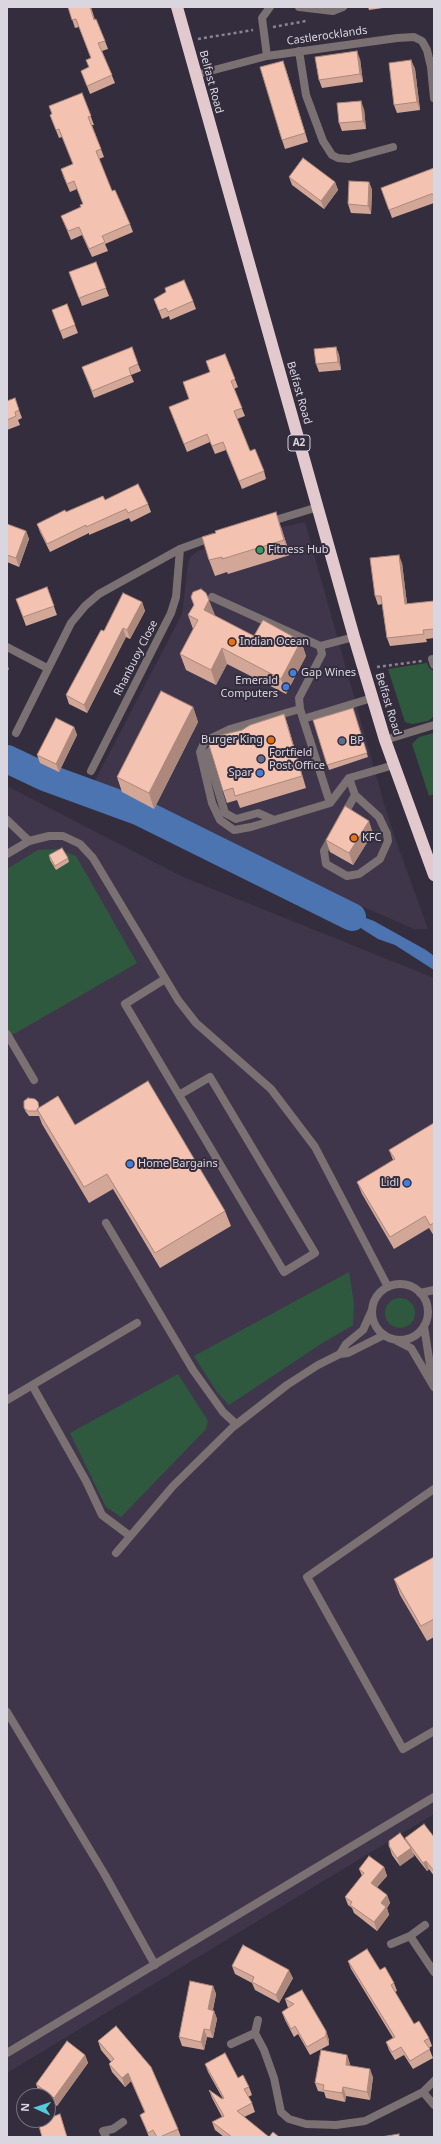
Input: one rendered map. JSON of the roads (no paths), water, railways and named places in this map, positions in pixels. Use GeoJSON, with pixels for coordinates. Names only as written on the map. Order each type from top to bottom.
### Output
{"type":"FeatureCollection","features":[{"type":"Feature","properties":{"kind":"highway","name":"Belfast Road"},"geometry":{"type":"LineString","coordinates":[[177,7],[372,698],[385,740],[434,875]]}},
{"type":"Feature","properties":{"kind":"street"},"geometry":{"type":"LineString","coordinates":[[267,56],[262,18],[270,7]]}},
{"type":"Feature","properties":{"kind":"street"},"geometry":{"type":"LineString","coordinates":[[299,7],[334,11],[343,7]]}},
{"type":"Feature","properties":{"kind":"street","name":"Castlerocklands"},"geometry":{"type":"LineString","coordinates":[[195,75],[267,56],[401,37],[418,38],[427,47],[434,80],[434,98]]}},
{"type":"Feature","properties":{"kind":"street"},"geometry":{"type":"LineString","coordinates":[[299,51],[306,95],[323,141],[332,155],[338,158],[349,159],[393,147]]}},
{"type":"Feature","properties":{"kind":"street"},"geometry":{"type":"LineString","coordinates":[[257,525],[318,507]]}},
{"type":"Feature","properties":{"kind":"street"},"geometry":{"type":"LineString","coordinates":[[16,733],[47,668],[71,623],[85,606],[99,594],[180,549],[221,534]]}},
{"type":"Feature","properties":{"kind":"street","name":"Rhanbuoy Close"},"geometry":{"type":"LineString","coordinates":[[91,771],[172,613],[176,597],[180,549]]}},
{"type":"Feature","properties":{"kind":"street"},"geometry":{"type":"LineString","coordinates":[[212,596],[320,646],[354,637]]}},
{"type":"Feature","properties":{"kind":"street"},"geometry":{"type":"LineString","coordinates":[[320,646],[322,654],[299,698],[300,709],[330,803]]}},
{"type":"Feature","properties":{"kind":"street"},"geometry":{"type":"LineString","coordinates":[[7,648],[47,668]]}},
{"type":"Feature","properties":{"kind":"street"},"geometry":{"type":"LineString","coordinates":[[303,719],[372,698]]}},
{"type":"Feature","properties":{"kind":"street"},"geometry":{"type":"LineString","coordinates":[[300,709],[230,729],[205,741],[200,752],[212,803],[220,820],[234,830],[274,820],[330,803],[349,778],[394,765]]}},
{"type":"Feature","properties":{"kind":"street"},"geometry":{"type":"LineString","coordinates":[[250,732],[255,723]]}},
{"type":"Feature","properties":{"kind":"street"},"geometry":{"type":"LineString","coordinates":[[385,740],[434,724]]}},
{"type":"Feature","properties":{"kind":"street"},"geometry":{"type":"LineString","coordinates":[[230,740],[216,744],[207,754],[225,813],[236,819],[258,813],[274,820]]}},
{"type":"Feature","properties":{"kind":"street"},"geometry":{"type":"LineString","coordinates":[[349,778],[355,795],[379,817],[387,834],[388,841],[380,859],[362,872],[352,876],[344,875],[326,864],[324,857],[325,846],[340,823],[355,795]]}},
{"type":"Feature","properties":{"kind":"street"},"geometry":{"type":"LineString","coordinates":[[7,820],[29,841]]}},
{"type":"Feature","properties":{"kind":"street"},"geometry":{"type":"LineString","coordinates":[[7,854],[29,841],[49,836],[64,836],[80,844],[93,858],[165,979],[196,1023],[271,1089],[315,1147],[388,1287]]}},
{"type":"Feature","properties":{"kind":"street"},"geometry":{"type":"LineString","coordinates":[[165,979],[125,1004],[284,1272],[315,1253],[210,1077],[179,1095]]}},
{"type":"Feature","properties":{"kind":"street"},"geometry":{"type":"LineString","coordinates":[[7,1034],[34,1080]]}},
{"type":"Feature","properties":{"kind":"street"},"geometry":{"type":"LineString","coordinates":[[106,1223],[193,1370],[223,1412],[236,1424]]}},
{"type":"Feature","properties":{"kind":"street"},"geometry":{"type":"LineString","coordinates":[[340,1354],[346,1344],[363,1330],[372,1310],[374,1301],[380,1293],[388,1287],[405,1285],[420,1293],[427,1308],[424,1326],[434,1387]]}},
{"type":"Feature","properties":{"kind":"street"},"geometry":{"type":"LineString","coordinates":[[420,1293],[434,1290]]}},
{"type":"Feature","properties":{"kind":"street"},"geometry":{"type":"LineString","coordinates":[[427,1308],[434,1303]]}},
{"type":"Feature","properties":{"kind":"street"},"geometry":{"type":"LineString","coordinates":[[372,1310],[373,1320],[377,1328],[384,1335],[411,1348],[434,1387]]}},
{"type":"Feature","properties":{"kind":"street"},"geometry":{"type":"LineString","coordinates":[[7,1400],[137,1323]]}},
{"type":"Feature","properties":{"kind":"street"},"geometry":{"type":"LineString","coordinates":[[393,1339],[402,1340],[411,1338],[424,1326]]}},
{"type":"Feature","properties":{"kind":"street"},"geometry":{"type":"LineString","coordinates":[[116,1553],[173,1486],[236,1424],[287,1385],[318,1365],[340,1354],[348,1353],[384,1335]]}},
{"type":"Feature","properties":{"kind":"street"},"geometry":{"type":"LineString","coordinates":[[32,1385],[86,1481],[102,1515],[130,1536]]}},
{"type":"Feature","properties":{"kind":"street"},"geometry":{"type":"LineString","coordinates":[[434,1489],[307,1577],[403,1749],[434,1731]]}},
{"type":"Feature","properties":{"kind":"street"},"geometry":{"type":"LineString","coordinates":[[7,1712],[104,1875],[155,1965]]}},
{"type":"Feature","properties":{"kind":"street"},"geometry":{"type":"LineString","coordinates":[[7,2053],[434,1797]]}},
{"type":"Feature","properties":{"kind":"street"},"geometry":{"type":"LineString","coordinates":[[391,1944],[410,1936],[425,1925]]}},
{"type":"Feature","properties":{"kind":"street"},"geometry":{"type":"LineString","coordinates":[[410,1936],[434,1972]]}},
{"type":"Feature","properties":{"kind":"street"},"geometry":{"type":"LineString","coordinates":[[258,2020],[255,2033],[264,2050],[274,2078],[281,2112],[289,2119],[306,2124],[336,2125],[365,2121],[423,2092],[434,2081]]}},
{"type":"Feature","properties":{"kind":"street"},"geometry":{"type":"LineString","coordinates":[[231,2044],[255,2033]]}},
{"type":"Feature","properties":{"kind":"street"},"geometry":{"type":"LineString","coordinates":[[423,2092],[434,2105]]}},
{"type":"Feature","properties":{"kind":"street"},"geometry":{"type":"LineString","coordinates":[[106,2137],[103,2131],[113,2129],[123,2122]]}},
{"type":"Feature","properties":{"kind":"water"},"geometry":{"type":"Polygon","coordinates":[[[352,913],[374,921],[426,950],[434,956],[434,970],[395,945],[378,939],[359,927],[351,921],[352,913]]]}},
{"type":"Feature","properties":{"kind":"waterway"},"geometry":{"type":"LineString","coordinates":[[7,759],[45,777],[138,811],[352,917]]}},
{"type":"Feature","properties":{"kind":"place","name":"Fitness Hub"},"geometry":{"type":"Point","coordinates":[260,550]}},
{"type":"Feature","properties":{"kind":"place","name":"Indian Ocean"},"geometry":{"type":"Point","coordinates":[232,642]}},
{"type":"Feature","properties":{"kind":"place","name":"Gap Wines"},"geometry":{"type":"Point","coordinates":[293,673]}},
{"type":"Feature","properties":{"kind":"place","name":"Emerald Computers"},"geometry":{"type":"Point","coordinates":[286,687]}},
{"type":"Feature","properties":{"kind":"place","name":"Burger King"},"geometry":{"type":"Point","coordinates":[271,740]}},
{"type":"Feature","properties":{"kind":"place","name":"BP"},"geometry":{"type":"Point","coordinates":[342,741]}},
{"type":"Feature","properties":{"kind":"place","name":"Fortfield Post Office"},"geometry":{"type":"Point","coordinates":[261,759]}},
{"type":"Feature","properties":{"kind":"place","name":"Spar"},"geometry":{"type":"Point","coordinates":[260,773]}},
{"type":"Feature","properties":{"kind":"place","name":"KFC"},"geometry":{"type":"Point","coordinates":[354,838]}},
{"type":"Feature","properties":{"kind":"place","name":"Home Bargains"},"geometry":{"type":"Point","coordinates":[130,1164]}},
{"type":"Feature","properties":{"kind":"place","name":"Lidl"},"geometry":{"type":"Point","coordinates":[407,1183]}}]}
